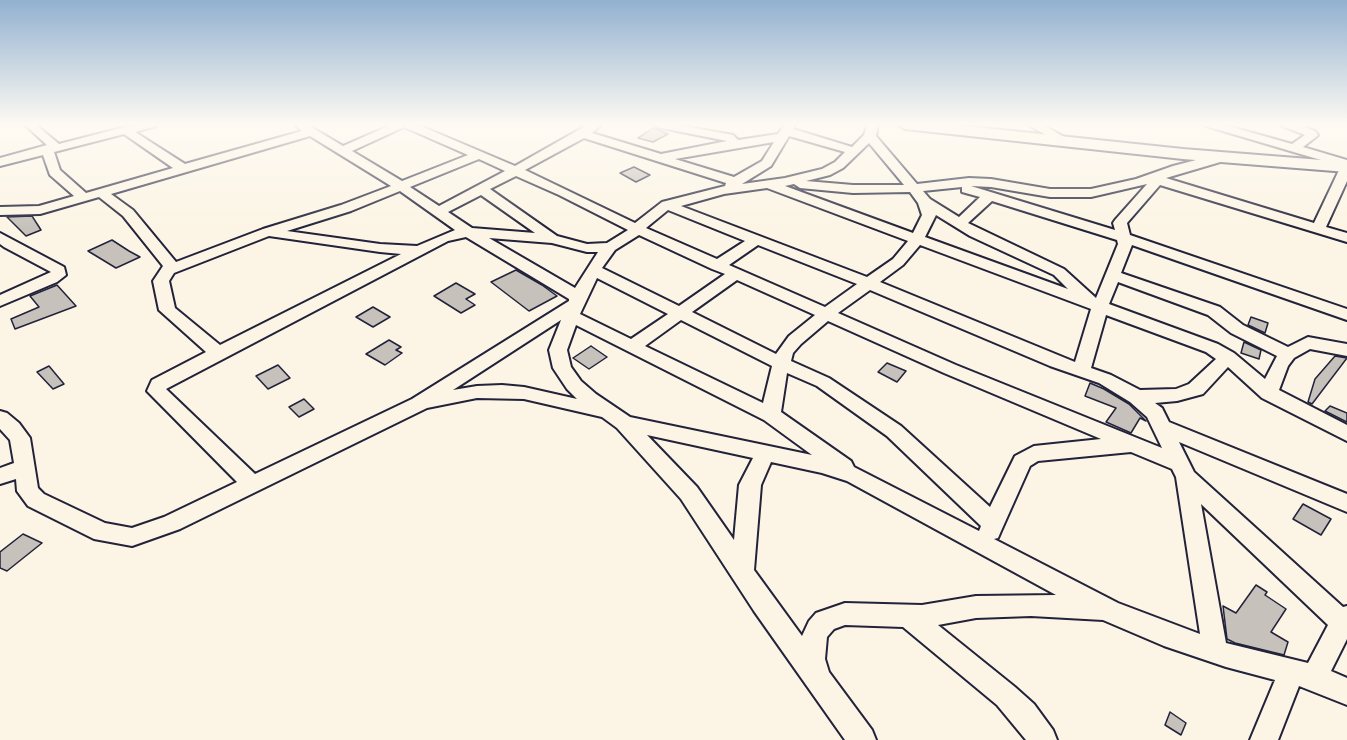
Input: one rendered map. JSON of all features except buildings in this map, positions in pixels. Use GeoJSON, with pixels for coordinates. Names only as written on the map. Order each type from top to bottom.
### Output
{"type":"FeatureCollection","features":[{"type":"Feature","properties":{"kind":"street"},"geometry":{"type":"LineString","coordinates":[[53,159],[54,172],[84,198]]}},
{"type":"Feature","properties":{"kind":"street"},"geometry":{"type":"LineString","coordinates":[[167,159],[183,169]]}},
{"type":"Feature","properties":{"kind":"street"},"geometry":{"type":"LineString","coordinates":[[0,211],[40,210],[219,159]]}},
{"type":"Feature","properties":{"kind":"street"},"geometry":{"type":"LineString","coordinates":[[355,159],[399,185],[633,346],[771,415],[854,475]]}},
{"type":"Feature","properties":{"kind":"street"},"geometry":{"type":"LineString","coordinates":[[169,270],[268,232],[346,208],[470,159]]}},
{"type":"Feature","properties":{"kind":"street"},"geometry":{"type":"LineString","coordinates":[[488,159],[826,315],[1133,445],[1184,470],[1345,620],[1304,674],[1281,695],[1264,740]]}},
{"type":"Feature","properties":{"kind":"street"},"geometry":{"type":"LineString","coordinates":[[439,212],[536,159]]}},
{"type":"Feature","properties":{"kind":"street"},"geometry":{"type":"LineString","coordinates":[[659,159],[736,182]]}},
{"type":"Feature","properties":{"kind":"street"},"geometry":{"type":"LineString","coordinates":[[723,190],[767,163],[770,159]]}},
{"type":"Feature","properties":{"kind":"street"},"geometry":{"type":"LineString","coordinates":[[846,159],[826,172],[785,182],[723,190],[667,205],[630,236],[610,248],[593,270],[575,305],[558,350],[562,368],[574,385],[616,418],[689,493],[862,740]]}},
{"type":"Feature","properties":{"kind":"street"},"geometry":{"type":"LineString","coordinates":[[892,159],[911,187],[925,202],[958,224],[1059,272],[1096,305]]}},
{"type":"Feature","properties":{"kind":"street"},"geometry":{"type":"LineString","coordinates":[[785,182],[869,190],[901,190],[911,187],[991,183],[1069,195],[1123,187],[1218,159]]}},
{"type":"Feature","properties":{"kind":"street"},"geometry":{"type":"LineString","coordinates":[[1244,159],[1347,166]]}},
{"type":"Feature","properties":{"kind":"street"},"geometry":{"type":"LineString","coordinates":[[1327,159],[1347,166]]}},
{"type":"Feature","properties":{"kind":"street"},"geometry":{"type":"LineString","coordinates":[[1318,230],[1347,166]]}},
{"type":"Feature","properties":{"kind":"street"},"geometry":{"type":"LineString","coordinates":[[1160,177],[1347,238]]}},
{"type":"Feature","properties":{"kind":"street"},"geometry":{"type":"LineString","coordinates":[[1081,370],[1096,305],[1125,244],[1120,223],[1160,177]]}},
{"type":"Feature","properties":{"kind":"street"},"geometry":{"type":"LineString","coordinates":[[768,184],[1212,348],[1228,357],[1269,393],[1347,434]]}},
{"type":"Feature","properties":{"kind":"street"},"geometry":{"type":"LineString","coordinates":[[951,184],[1125,237],[1347,315]]}},
{"type":"Feature","properties":{"kind":"street"},"geometry":{"type":"LineString","coordinates":[[481,189],[552,239]]}},
{"type":"Feature","properties":{"kind":"street"},"geometry":{"type":"LineString","coordinates":[[102,193],[128,213],[169,262],[171,266],[162,281],[166,310],[218,353]]}},
{"type":"Feature","properties":{"kind":"street"},"geometry":{"type":"LineString","coordinates":[[958,224],[989,196]]}},
{"type":"Feature","properties":{"kind":"street"},"geometry":{"type":"LineString","coordinates":[[771,415],[780,363],[785,352],[795,340],[826,315],[898,262],[917,239],[927,221],[925,202]]}},
{"type":"Feature","properties":{"kind":"street"},"geometry":{"type":"LineString","coordinates":[[667,205],[870,284],[1056,362],[1105,379],[1137,397],[1155,413],[1184,470],[1215,651]]}},
{"type":"Feature","properties":{"kind":"street"},"geometry":{"type":"LineString","coordinates":[[268,232],[365,247],[417,250]]}},
{"type":"Feature","properties":{"kind":"street"},"geometry":{"type":"LineString","coordinates":[[252,484],[156,391],[158,384],[443,238],[468,232],[552,239],[587,248],[610,248]]}},
{"type":"Feature","properties":{"kind":"street"},"geometry":{"type":"LineString","coordinates":[[717,266],[756,240]]}},
{"type":"Feature","properties":{"kind":"street"},"geometry":{"type":"LineString","coordinates":[[0,259],[5,241],[59,270],[58,275],[0,302]]}},
{"type":"Feature","properties":{"kind":"street"},"geometry":{"type":"LineString","coordinates":[[593,270],[823,382],[877,418],[933,466],[990,534]]}},
{"type":"Feature","properties":{"kind":"street"},"geometry":{"type":"LineString","coordinates":[[633,346],[735,274]]}},
{"type":"Feature","properties":{"kind":"street"},"geometry":{"type":"LineString","coordinates":[[1112,275],[1214,311],[1236,329],[1288,354]]}},
{"type":"Feature","properties":{"kind":"street"},"geometry":{"type":"LineString","coordinates":[[0,418],[20,438],[28,491],[36,500],[102,532],[132,537],[172,523],[419,404],[575,305]]}},
{"type":"Feature","properties":{"kind":"street"},"geometry":{"type":"LineString","coordinates":[[1269,393],[1280,364],[1288,354],[1308,343],[1347,350]]}},
{"type":"Feature","properties":{"kind":"street"},"geometry":{"type":"LineString","coordinates":[[1137,397],[1177,395],[1196,389],[1228,357]]}},
{"type":"Feature","properties":{"kind":"street"},"geometry":{"type":"LineString","coordinates":[[419,404],[477,393],[502,391],[524,393],[765,454],[823,465],[854,475],[990,534],[1109,611],[1164,634],[1215,651],[1304,674],[1347,692]]}},
{"type":"Feature","properties":{"kind":"street"},"geometry":{"type":"LineString","coordinates":[[1160,426],[1347,503]]}},
{"type":"Feature","properties":{"kind":"street"},"geometry":{"type":"LineString","coordinates":[[990,534],[1022,461],[1034,454],[1133,445]]}},
{"type":"Feature","properties":{"kind":"street"},"geometry":{"type":"LineString","coordinates":[[742,571],[750,485],[765,454]]}},
{"type":"Feature","properties":{"kind":"street"},"geometry":{"type":"LineString","coordinates":[[0,476],[23,468]]}},
{"type":"Feature","properties":{"kind":"street"},"geometry":{"type":"LineString","coordinates":[[818,678],[812,659],[812,642],[825,621],[845,614],[922,616],[976,607],[1031,605],[1072,606],[1109,611]]}},
{"type":"Feature","properties":{"kind":"street"},"geometry":{"type":"LineString","coordinates":[[908,615],[1006,696],[1024,714],[1043,740]]}}]}
